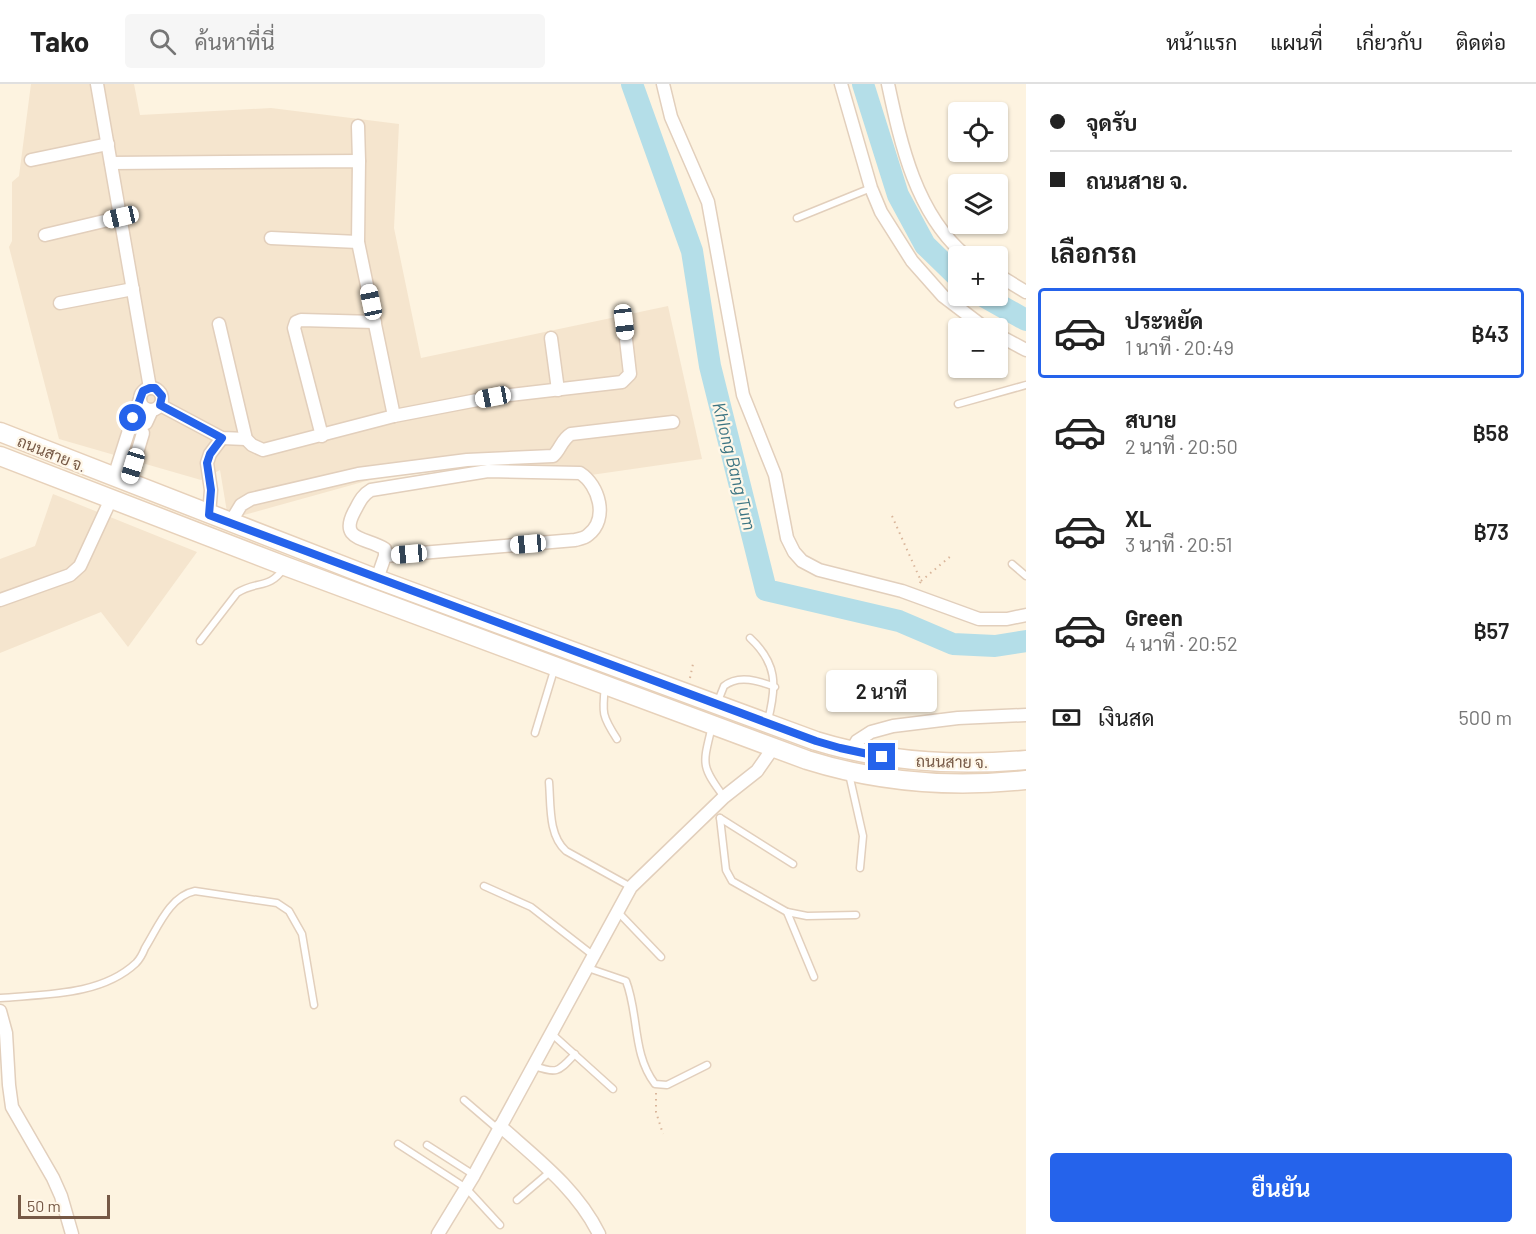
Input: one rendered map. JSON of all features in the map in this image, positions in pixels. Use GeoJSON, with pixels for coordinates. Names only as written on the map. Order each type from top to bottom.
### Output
{"type":"FeatureCollection","features":[{"type":"Feature","properties":{"kind":"main road","name":"ถนนสาย จ."},"geometry":{"type":"LineString","coordinates":[[0,432],[377,579],[816,741],[851,751],[896,759],[1026,760]]}},
{"type":"Feature","properties":{"kind":"main road","name":"ถนนสาย จ."},"geometry":{"type":"LineString","coordinates":[[0,456],[285,566],[807,760],[849,772],[928,782],[968,784],[1026,780]]}},
{"type":"Feature","properties":{"kind":"street"},"geometry":{"type":"LineString","coordinates":[[97,84],[150,388]]}},
{"type":"Feature","properties":{"kind":"street"},"geometry":{"type":"LineString","coordinates":[[663,84],[671,117],[708,202],[743,395],[775,475],[788,538],[794,552],[802,561],[819,570],[916,596],[979,619],[1007,619],[1026,615]]}},
{"type":"Feature","properties":{"kind":"street"},"geometry":{"type":"LineString","coordinates":[[841,84],[871,188],[881,212],[912,261],[944,296],[972,318]]}},
{"type":"Feature","properties":{"kind":"street"},"geometry":{"type":"LineString","coordinates":[[888,84],[905,154],[915,182],[954,246]]}},
{"type":"Feature","properties":{"kind":"street"},"geometry":{"type":"LineString","coordinates":[[358,126],[358,242],[394,416]]}},
{"type":"Feature","properties":{"kind":"street"},"geometry":{"type":"LineString","coordinates":[[32,159],[108,144]]}},
{"type":"Feature","properties":{"kind":"street"},"geometry":{"type":"LineString","coordinates":[[111,163],[359,161]]}},
{"type":"Feature","properties":{"kind":"street"},"geometry":{"type":"LineString","coordinates":[[45,235],[121,217]]}},
{"type":"Feature","properties":{"kind":"street"},"geometry":{"type":"LineString","coordinates":[[271,238],[358,242]]}},
{"type":"Feature","properties":{"kind":"street"},"geometry":{"type":"LineString","coordinates":[[1008,282],[1026,292]]}},
{"type":"Feature","properties":{"kind":"street"},"geometry":{"type":"LineString","coordinates":[[60,303],[133,289]]}},
{"type":"Feature","properties":{"kind":"street"},"geometry":{"type":"LineString","coordinates":[[322,436],[294,328],[296,322],[301,320],[375,322]]}},
{"type":"Feature","properties":{"kind":"street"},"geometry":{"type":"LineString","coordinates":[[219,324],[246,439],[263,450],[394,416],[493,397],[622,382],[630,374],[624,322]]}},
{"type":"Feature","properties":{"kind":"street"},"geometry":{"type":"LineString","coordinates":[[551,338],[558,390]]}},
{"type":"Feature","properties":{"kind":"street"},"geometry":{"type":"LineString","coordinates":[[1008,340],[1026,350]]}},
{"type":"Feature","properties":{"kind":"street"},"geometry":{"type":"LineString","coordinates":[[150,388],[159,392],[162,401],[144,428],[121,480],[132,423],[143,391],[150,388]]}},
{"type":"Feature","properties":{"kind":"street"},"geometry":{"type":"LineString","coordinates":[[140,399],[142,405],[156,407],[222,438],[246,439]]}},
{"type":"Feature","properties":{"kind":"street"},"geometry":{"type":"LineString","coordinates":[[230,523],[241,505],[251,499],[347,476],[467,460],[553,456],[563,439],[571,434],[673,422]]}},
{"type":"Feature","properties":{"kind":"street"},"geometry":{"type":"LineString","coordinates":[[209,515],[211,490],[207,463],[210,454],[222,438]]}},
{"type":"Feature","properties":{"kind":"street"},"geometry":{"type":"LineString","coordinates":[[377,579],[386,556],[385,549],[352,535],[349,529],[349,522],[364,494],[371,490],[488,471],[580,473],[586,477],[600,502],[600,515],[594,530],[587,536],[575,540],[386,556]]}},
{"type":"Feature","properties":{"kind":"street"},"geometry":{"type":"LineString","coordinates":[[0,600],[70,575],[80,566],[111,499]]}},
{"type":"Feature","properties":{"kind":"street"},"geometry":{"type":"LineString","coordinates":[[851,751],[857,741],[871,732],[893,726],[958,718],[1026,715]]}},
{"type":"Feature","properties":{"kind":"street"},"geometry":{"type":"LineString","coordinates":[[438,1234],[474,1175],[631,887],[715,815],[724,797],[757,771],[773,748]]}},
{"type":"Feature","properties":{"kind":"street"},"geometry":{"type":"LineString","coordinates":[[0,1011],[6,1033],[12,1107],[53,1178],[72,1234]]}},
{"type":"Feature","properties":{"kind":"street"},"geometry":{"type":"LineString","coordinates":[[500,1128],[551,1171],[578,1199],[590,1215],[599,1234]]}},
{"type":"Feature","properties":{"kind":"lane"},"geometry":{"type":"LineString","coordinates":[[797,218],[871,188]]}},
{"type":"Feature","properties":{"kind":"lane"},"geometry":{"type":"LineString","coordinates":[[958,404],[1026,386]]}},
{"type":"Feature","properties":{"kind":"lane"},"geometry":{"type":"LineString","coordinates":[[1012,564],[1026,576]]}},
{"type":"Feature","properties":{"kind":"lane"},"geometry":{"type":"LineString","coordinates":[[200,641],[237,593],[245,587],[270,582],[277,578],[285,566]]}},
{"type":"Feature","properties":{"kind":"lane"},"geometry":{"type":"LineString","coordinates":[[750,638],[762,649],[775,687],[767,723]]}},
{"type":"Feature","properties":{"kind":"lane"},"geometry":{"type":"LineString","coordinates":[[535,733],[555,667]]}},
{"type":"Feature","properties":{"kind":"lane"},"geometry":{"type":"LineString","coordinates":[[717,704],[724,686],[736,680],[756,680],[775,687]]}},
{"type":"Feature","properties":{"kind":"lane"},"geometry":{"type":"LineString","coordinates":[[605,686],[603,711],[606,722],[617,739]]}},
{"type":"Feature","properties":{"kind":"lane"},"geometry":{"type":"LineString","coordinates":[[712,725],[704,759],[709,777],[724,797]]}},
{"type":"Feature","properties":{"kind":"lane"},"geometry":{"type":"LineString","coordinates":[[849,772],[862,836],[860,868]]}},
{"type":"Feature","properties":{"kind":"lane"},"geometry":{"type":"LineString","coordinates":[[549,782],[554,836],[559,845],[631,887]]}},
{"type":"Feature","properties":{"kind":"lane"},"geometry":{"type":"LineString","coordinates":[[715,815],[793,864]]}},
{"type":"Feature","properties":{"kind":"lane"},"geometry":{"type":"LineString","coordinates":[[715,815],[726,870],[732,881],[788,912],[807,916],[856,915]]}},
{"type":"Feature","properties":{"kind":"lane"},"geometry":{"type":"LineString","coordinates":[[484,886],[531,907],[594,956]]}},
{"type":"Feature","properties":{"kind":"lane"},"geometry":{"type":"LineString","coordinates":[[0,998],[85,989],[109,981],[136,963],[175,901],[184,893],[195,891],[277,903],[289,911],[302,934],[314,1005]]}},
{"type":"Feature","properties":{"kind":"lane"},"geometry":{"type":"LineString","coordinates":[[617,910],[661,957]]}},
{"type":"Feature","properties":{"kind":"lane"},"geometry":{"type":"LineString","coordinates":[[788,912],[813,977]]}},
{"type":"Feature","properties":{"kind":"lane"},"geometry":{"type":"LineString","coordinates":[[588,968],[626,981],[639,1046],[649,1075],[655,1084],[667,1085],[707,1065]]}},
{"type":"Feature","properties":{"kind":"lane"},"geometry":{"type":"LineString","coordinates":[[552,1034],[613,1089]]}},
{"type":"Feature","properties":{"kind":"lane"},"geometry":{"type":"LineString","coordinates":[[534,1066],[553,1072],[559,1070],[575,1054]]}},
{"type":"Feature","properties":{"kind":"lane"},"geometry":{"type":"LineString","coordinates":[[464,1100],[500,1128]]}},
{"type":"Feature","properties":{"kind":"lane"},"geometry":{"type":"LineString","coordinates":[[398,1144],[466,1188],[500,1225]]}},
{"type":"Feature","properties":{"kind":"lane"},"geometry":{"type":"LineString","coordinates":[[427,1145],[474,1175]]}},
{"type":"Feature","properties":{"kind":"lane"},"geometry":{"type":"LineString","coordinates":[[517,1200],[551,1171]]}},
{"type":"Feature","properties":{"kind":"path"},"geometry":{"type":"LineString","coordinates":[[892,516],[921,581]]}},
{"type":"Feature","properties":{"kind":"path"},"geometry":{"type":"LineString","coordinates":[[916,596],[921,581],[952,555]]}},
{"type":"Feature","properties":{"kind":"path"},"geometry":{"type":"LineString","coordinates":[[655,1084],[656,1112],[663,1134]]}},
{"type":"Feature","properties":{"kind":"shaded area"},"geometry":{"type":"Polygon","coordinates":[[[31,84],[134,84],[140,115],[271,108],[399,124],[394,228],[421,358],[668,306],[702,459],[591,475],[568,467],[486,466],[377,478],[244,515],[227,512],[220,470],[201,480],[59,439],[9,247],[12,241],[12,182],[19,176],[31,84]]]}},
{"type":"Feature","properties":{"kind":"shaded area"},"geometry":{"type":"Polygon","coordinates":[[[53,494],[197,552],[128,647],[101,612],[0,653],[0,559],[35,546],[53,494]]]}},
{"type":"Feature","properties":{"kind":"waterway","name":"Khlong Bang Tum"},"geometry":{"type":"LineString","coordinates":[[632,84],[692,251],[710,366],[766,590],[899,621],[953,644],[995,646],[1026,641]]}},
{"type":"Feature","properties":{"kind":"waterway","name":"Khlong Bang Tum"},"geometry":{"type":"LineString","coordinates":[[863,84],[898,195],[925,245],[948,267]]}},
{"type":"Feature","properties":{"kind":"waterway","name":"Khlong Bang Tum"},"geometry":{"type":"LineString","coordinates":[[1001,306],[1026,320]]}},
{"type":"Feature","properties":{"kind":"route"},"geometry":{"type":"LineString","coordinates":[[133,418],[143,391],[155,388],[162,396],[160,405],[222,438],[210,454],[207,463],[211,490],[209,515],[816,741],[882,757]]}}]}
